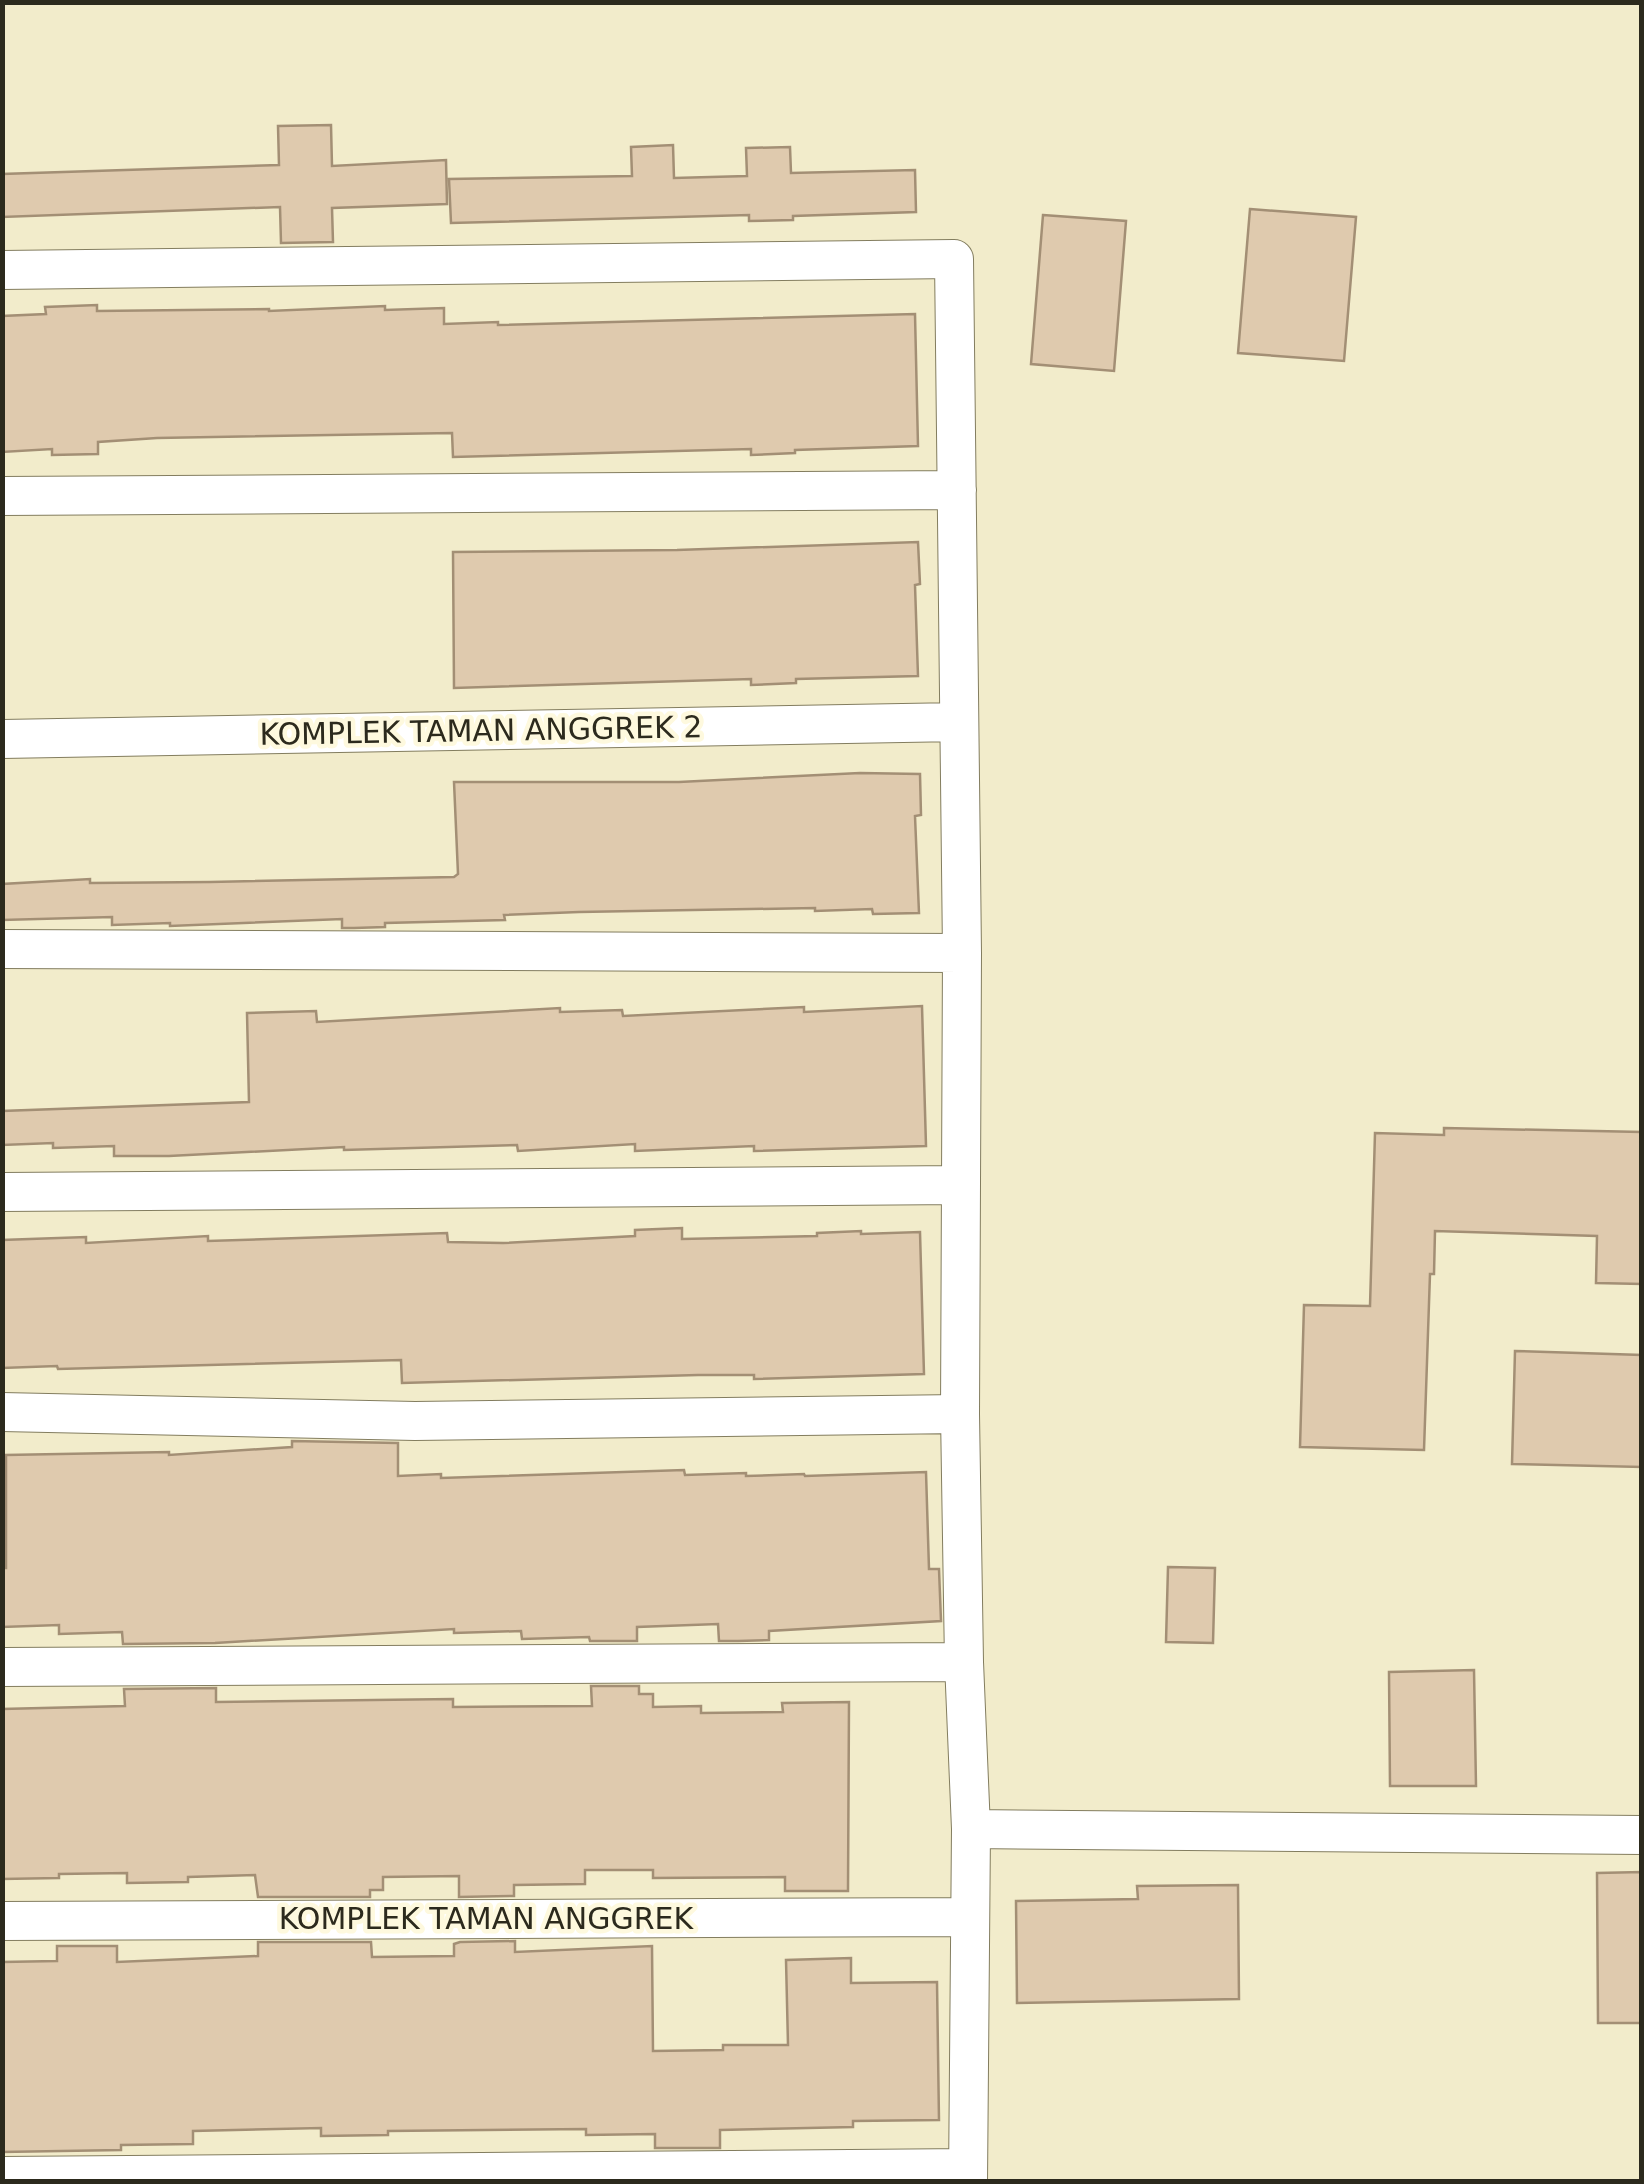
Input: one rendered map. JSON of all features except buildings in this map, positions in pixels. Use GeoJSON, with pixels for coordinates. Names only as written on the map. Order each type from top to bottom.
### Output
{"type":"FeatureCollection","features":[{"type":"Feature","properties":{"kind":"street"},"geometry":{"type":"LineString","coordinates":[[2,270],[954,259],[962,953],[960,1414],[971,1829],[968,2174],[2,2176]]}},
{"type":"Feature","properties":{"kind":"street"},"geometry":{"type":"LineString","coordinates":[[2,496],[957,490]]}},
{"type":"Feature","properties":{"kind":"street","name":"KOMPLEK TAMAN ANGGREK 2"},"geometry":{"type":"LineString","coordinates":[[2,739],[959,722]]}},
{"type":"Feature","properties":{"kind":"street"},"geometry":{"type":"LineString","coordinates":[[2,948],[962,953]]}},
{"type":"Feature","properties":{"kind":"street"},"geometry":{"type":"LineString","coordinates":[[2,1192],[960,1185]]}},
{"type":"Feature","properties":{"kind":"street"},"geometry":{"type":"LineString","coordinates":[[2,1412],[415,1421],[960,1414]]}},
{"type":"Feature","properties":{"kind":"street"},"geometry":{"type":"LineString","coordinates":[[2,1667],[964,1662]]}},
{"type":"Feature","properties":{"kind":"street"},"geometry":{"type":"LineString","coordinates":[[971,1829],[1642,1835]]}},
{"type":"Feature","properties":{"kind":"street","name":"KOMPLEK TAMAN ANGGREK"},"geometry":{"type":"LineString","coordinates":[[2,1921],[969,1917]]}}]}
